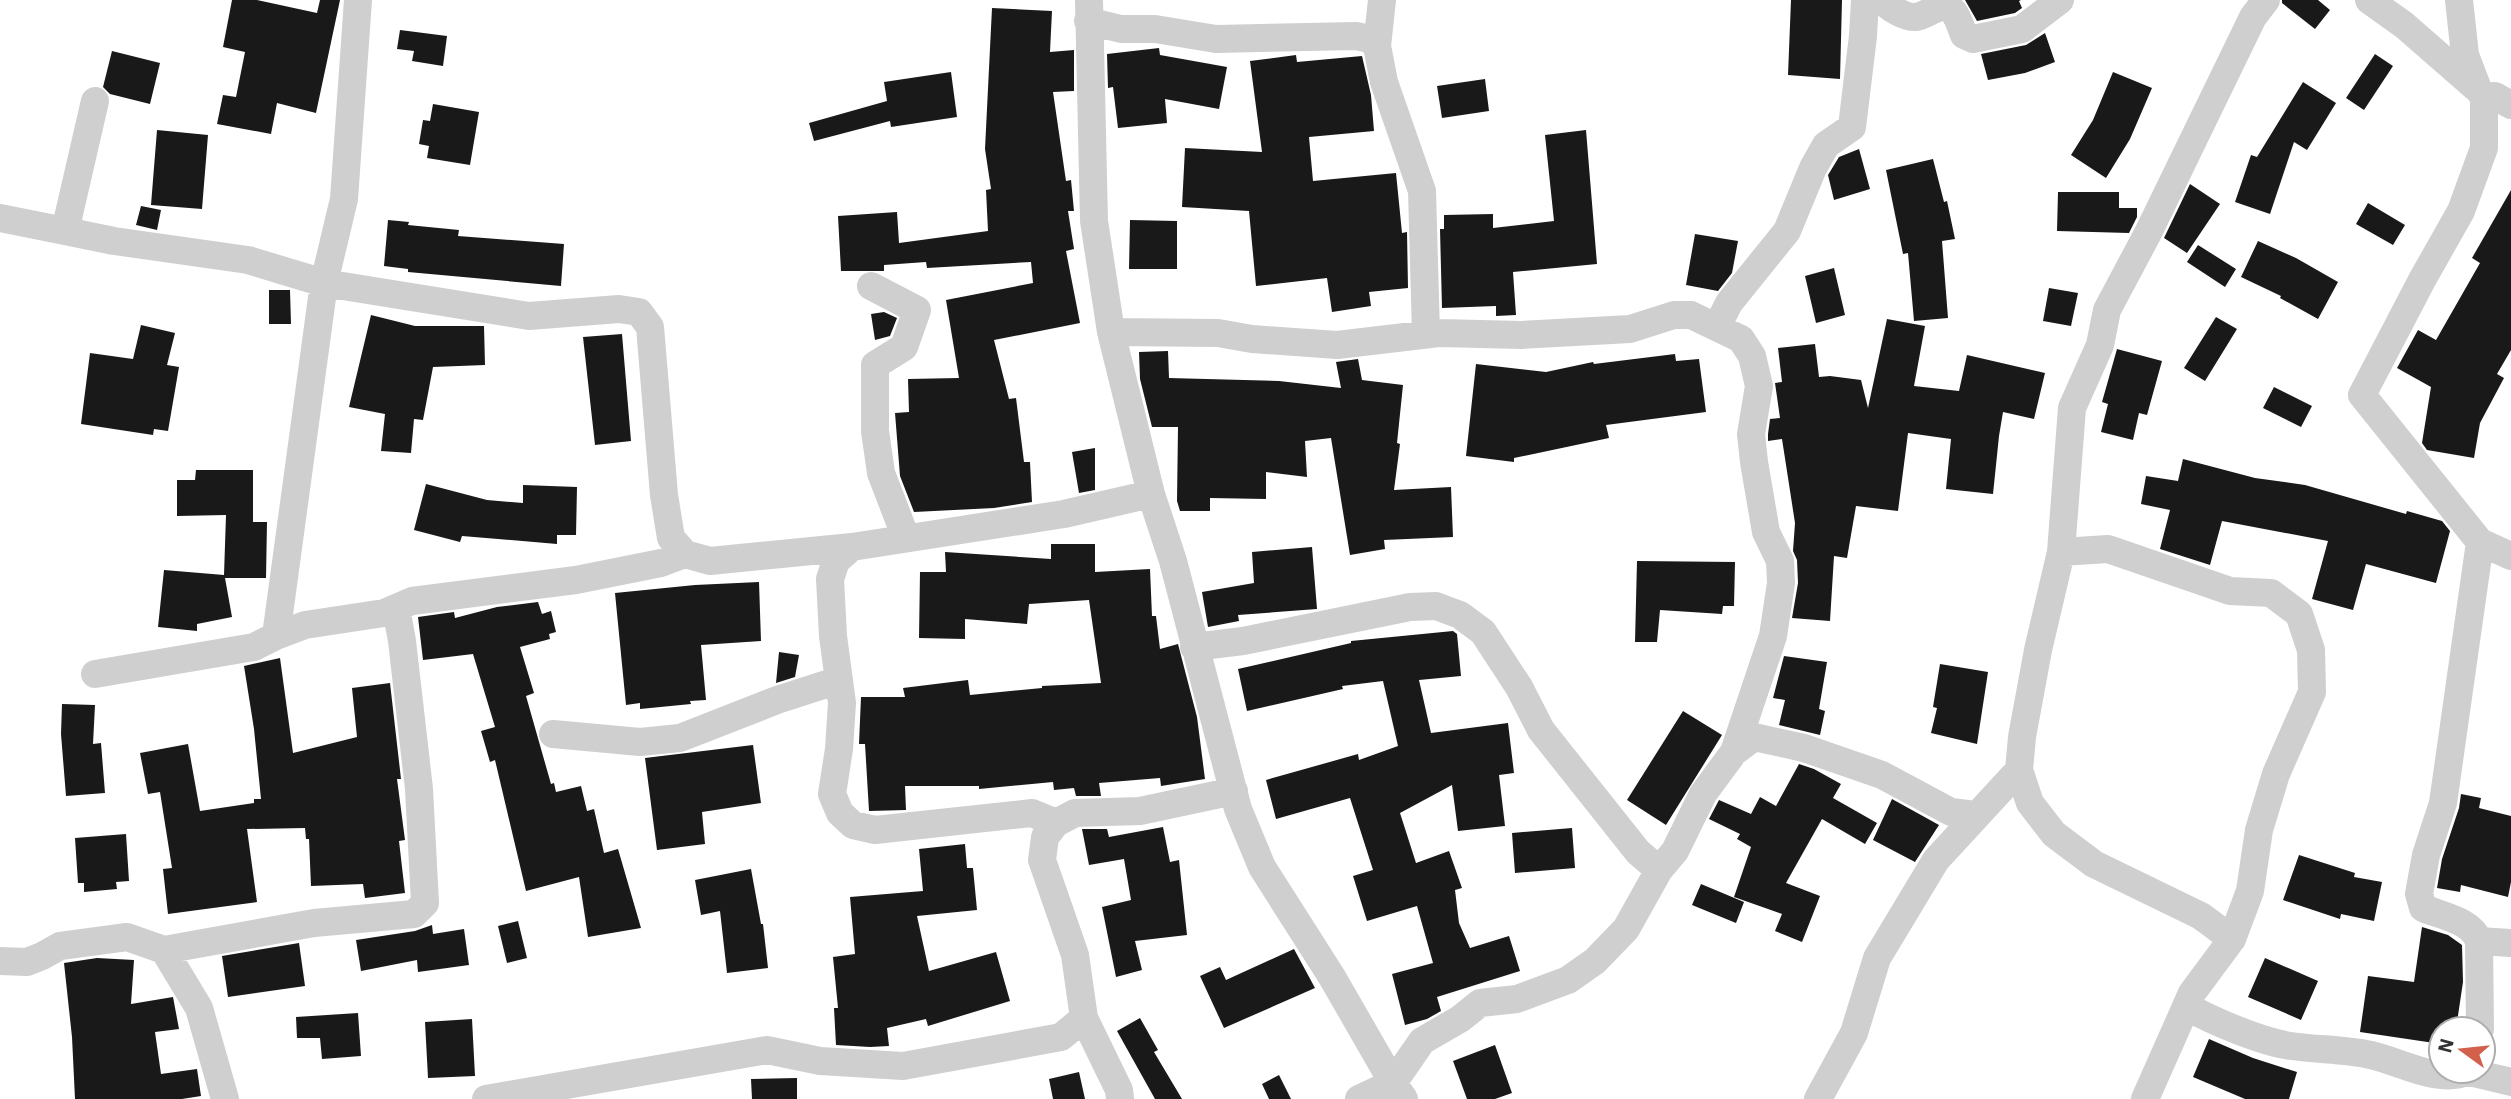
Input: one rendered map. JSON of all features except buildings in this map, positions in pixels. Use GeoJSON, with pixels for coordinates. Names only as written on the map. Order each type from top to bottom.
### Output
{"type":"FeatureCollection","features":[{"type":"Feature","properties":{"kind":"street"},"geometry":{"type":"LineString","coordinates":[[276,636],[324,283],[344,199],[358,0]]}},
{"type":"Feature","properties":{"kind":"street"},"geometry":{"type":"LineString","coordinates":[[1381,0],[1377,46],[1384,82],[1422,191],[1426,334]]}},
{"type":"Feature","properties":{"kind":"street"},"geometry":{"type":"LineString","coordinates":[[1717,327],[1729,303],[1787,231],[1826,145],[1852,127],[1865,0]]}},
{"type":"Feature","properties":{"kind":"street"},"geometry":{"type":"LineString","coordinates":[[1883,0],[1885,4],[1903,14],[1916,17],[1946,7],[1952,10],[1964,35],[1973,39],[2022,29],[2060,0]]}},
{"type":"Feature","properties":{"kind":"street"},"geometry":{"type":"LineString","coordinates":[[2232,939],[2201,916],[2094,864],[2054,834],[2030,803],[2019,770],[2022,737],[2038,650],[2061,552],[2072,408],[2099,345],[2107,310],[2148,233],[2253,17],[2266,0]]}},
{"type":"Feature","properties":{"kind":"street"},"geometry":{"type":"LineString","coordinates":[[2369,0],[2404,25],[2481,93],[2495,96],[2511,105]]}},
{"type":"Feature","properties":{"kind":"street"},"geometry":{"type":"LineString","coordinates":[[2459,0],[2465,55],[2481,93],[2484,148],[2461,211],[2362,395],[2480,542],[2511,556]]}},
{"type":"Feature","properties":{"kind":"street"},"geometry":{"type":"LineString","coordinates":[[1088,10],[1121,29],[1155,29],[1216,39],[1356,36],[1370,39],[1377,46]]}},
{"type":"Feature","properties":{"kind":"street"},"geometry":{"type":"LineString","coordinates":[[1088,10],[1094,221],[1111,332],[1151,494],[1173,561],[1238,809],[1262,867],[1332,977],[1399,1091]]}},
{"type":"Feature","properties":{"kind":"street"},"geometry":{"type":"LineString","coordinates":[[70,232],[68,218],[95,101]]}},
{"type":"Feature","properties":{"kind":"street"},"geometry":{"type":"LineString","coordinates":[[0,218],[114,241],[248,260],[324,283],[529,316],[619,309],[639,312],[650,327],[664,495],[671,538],[685,554],[710,561],[852,547],[1064,514],[1151,494]]}},
{"type":"Feature","properties":{"kind":"street"},"geometry":{"type":"LineString","coordinates":[[871,286],[918,310],[904,347],[875,365],[875,431],[880,473],[906,538]]}},
{"type":"Feature","properties":{"kind":"street"},"geometry":{"type":"LineString","coordinates":[[1111,332],[1218,333],[1265,340],[1337,345],[1426,334],[1521,335],[1630,329],[1682,313],[1741,339],[1752,356],[1759,386],[1751,434],[1754,462],[1766,532],[1780,561],[1781,583],[1773,636],[1734,752]]}},
{"type":"Feature","properties":{"kind":"street"},"geometry":{"type":"LineString","coordinates":[[2480,542],[2443,803],[2426,855],[2418,894],[2423,908],[2470,927],[2480,941],[2480,1015]]}},
{"type":"Feature","properties":{"kind":"street"},"geometry":{"type":"LineString","coordinates":[[852,547],[836,561],[830,579],[842,703],[832,794],[840,813],[853,825],[875,830],[1032,813],[1056,823]]}},
{"type":"Feature","properties":{"kind":"street"},"geometry":{"type":"LineString","coordinates":[[2061,552],[2108,549],[2230,592],[2271,593],[2299,614],[2311,650],[2312,692],[2276,775],[2259,830],[2250,891],[2232,939],[2192,993],[2145,1099]]}},
{"type":"Feature","properties":{"kind":"street"},"geometry":{"type":"LineString","coordinates":[[95,674],[254,648],[305,625],[384,613],[412,601],[576,580],[661,564],[685,554]]}},
{"type":"Feature","properties":{"kind":"street"},"geometry":{"type":"LineString","coordinates":[[1194,647],[1243,641],[1410,607],[1436,606],[1460,615],[1483,632],[1519,687],[1541,730],[1637,852],[1659,870]]}},
{"type":"Feature","properties":{"kind":"street"},"geometry":{"type":"LineString","coordinates":[[0,961],[27,962],[60,946],[127,937],[164,950],[314,923],[414,914],[425,903],[419,789],[396,608]]}},
{"type":"Feature","properties":{"kind":"street"},"geometry":{"type":"LineString","coordinates":[[553,734],[640,742],[680,738],[778,700],[839,680]]}},
{"type":"Feature","properties":{"kind":"street"},"geometry":{"type":"LineString","coordinates":[[1399,1091],[1422,1041],[1460,1019],[1480,1003],[1517,999],[1568,980],[1595,961],[1626,929],[1659,870],[1675,851],[1703,793],[1734,752],[1754,737],[1804,748],[1882,775],[1951,812],[1975,815]]}},
{"type":"Feature","properties":{"kind":"street"},"geometry":{"type":"LineString","coordinates":[[1818,1099],[1854,1033],[1877,958],[1936,860],[2019,770]]}},
{"type":"Feature","properties":{"kind":"street"},"geometry":{"type":"LineString","coordinates":[[1120,1099],[1119,1090],[1084,1018],[1075,955],[1042,860],[1045,837],[1056,823],[1075,813],[1140,811],[1234,791]]}},
{"type":"Feature","properties":{"kind":"street"},"geometry":{"type":"LineString","coordinates":[[2480,941],[2511,943]]}},
{"type":"Feature","properties":{"kind":"street"},"geometry":{"type":"LineString","coordinates":[[164,950],[199,1008],[225,1099]]}},
{"type":"Feature","properties":{"kind":"street"},"geometry":{"type":"LineString","coordinates":[[2186,1006],[2210,1020],[2287,1046],[2371,1055],[2427,1071]]}},
{"type":"Feature","properties":{"kind":"street"},"geometry":{"type":"LineString","coordinates":[[486,1099],[767,1050],[820,1061],[903,1066],[1061,1037],[1084,1018]]}},
{"type":"Feature","properties":{"kind":"street"},"geometry":{"type":"LineString","coordinates":[[1359,1099],[1399,1091]]}}]}
